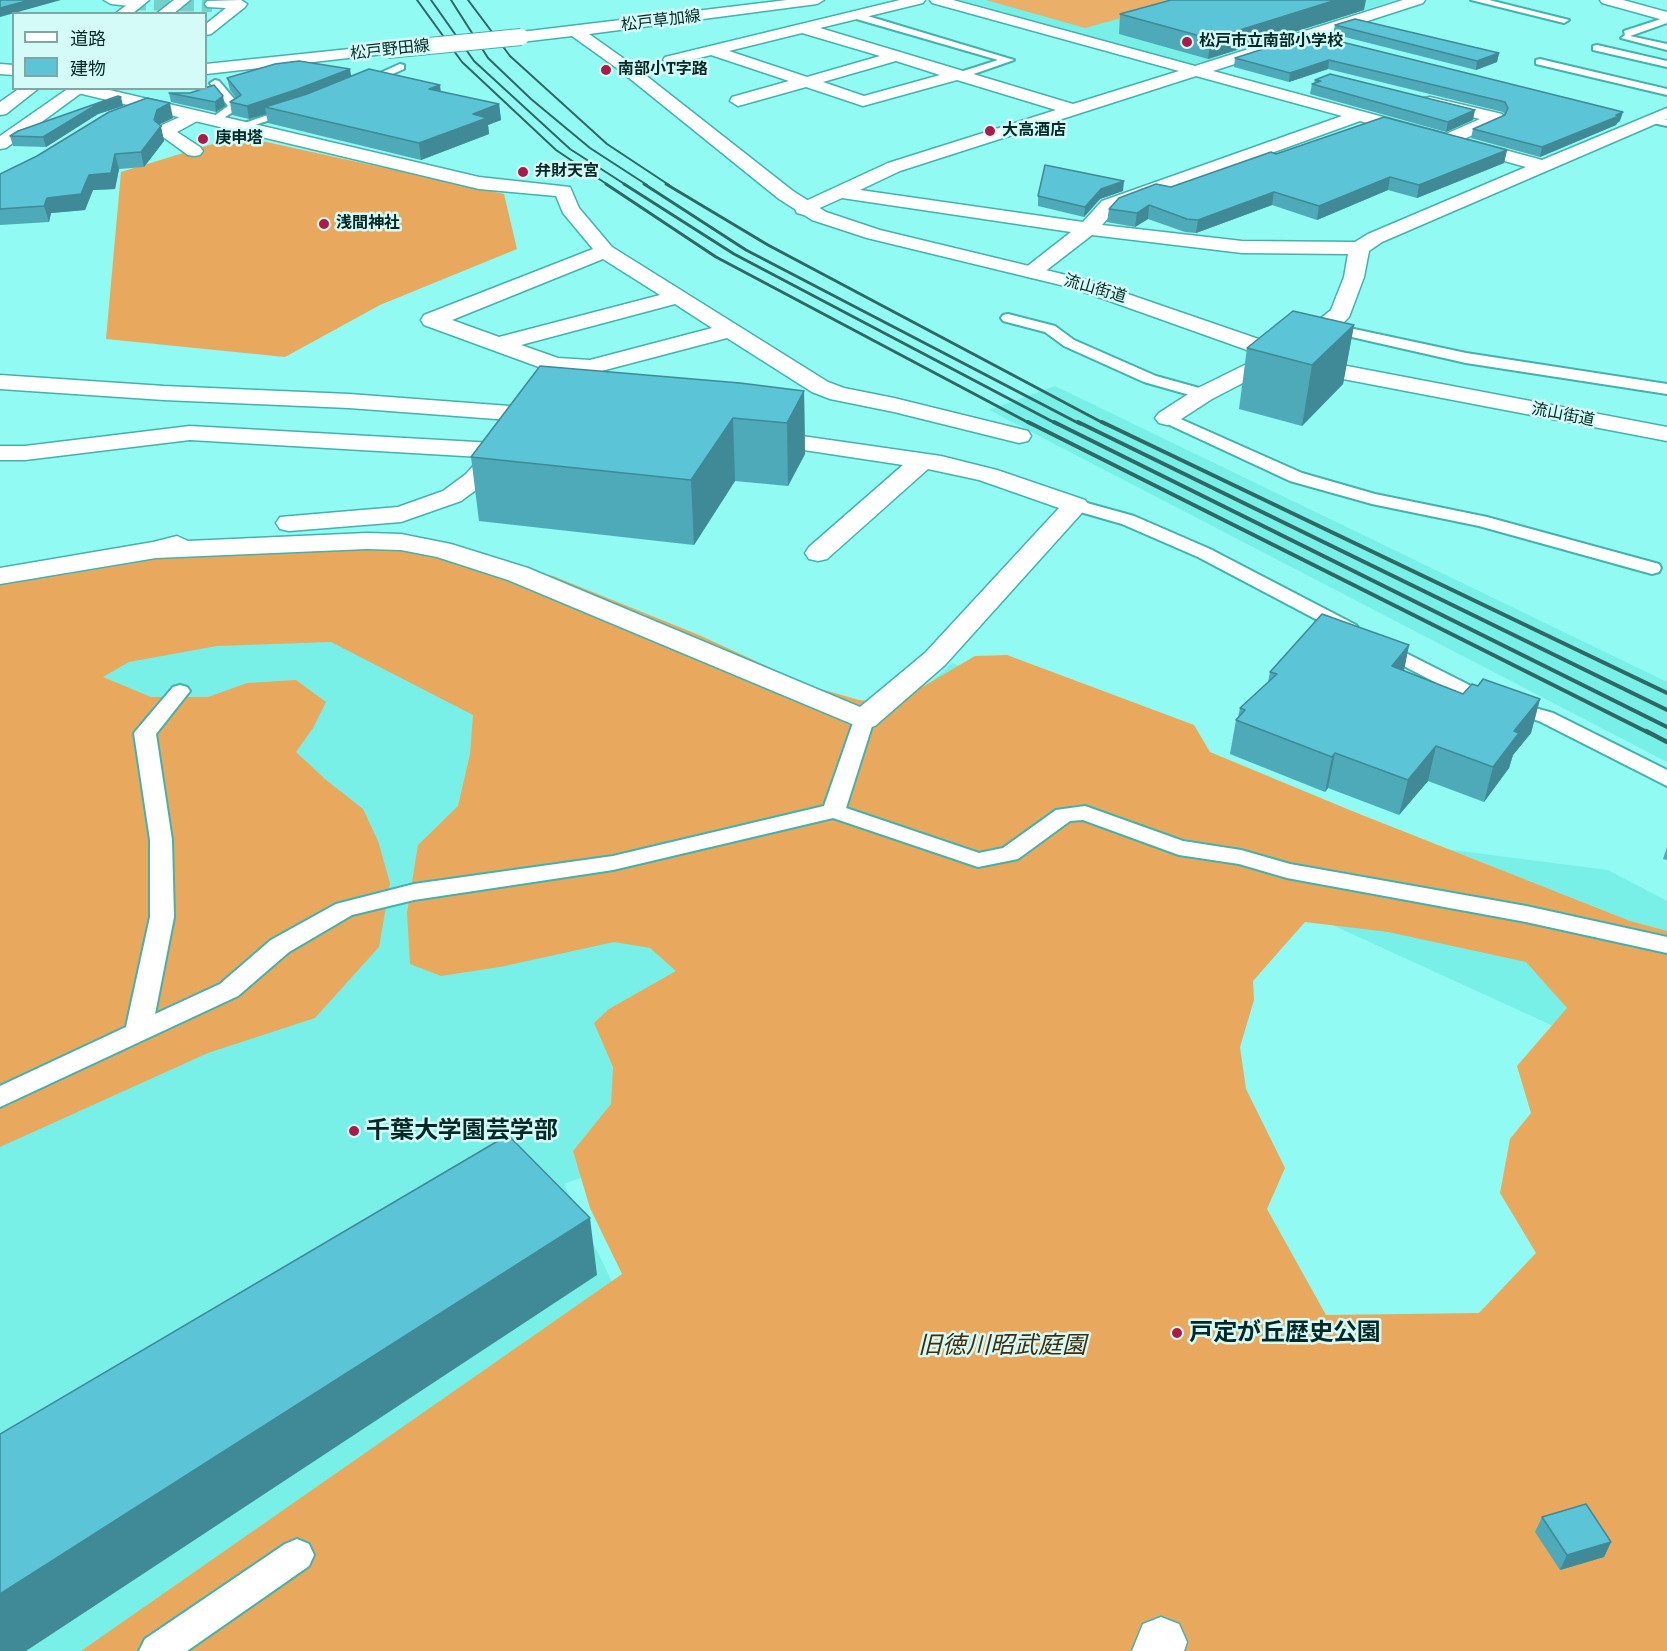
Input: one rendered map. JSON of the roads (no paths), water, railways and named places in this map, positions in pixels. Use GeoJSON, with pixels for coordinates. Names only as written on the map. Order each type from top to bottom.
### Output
{"type":"FeatureCollection","features":[{"type":"Feature","properties":{"kind":"main road"},"geometry":{"type":"LineString","coordinates":[[111,0],[151,6]]}},
{"type":"Feature","properties":{"kind":"main road","name":"松戸草加線"},"geometry":{"type":"LineString","coordinates":[[575,31],[817,0]]}},
{"type":"Feature","properties":{"kind":"main road"},"geometry":{"type":"LineString","coordinates":[[670,60],[806,29],[918,0]]}},
{"type":"Feature","properties":{"kind":"main road"},"geometry":{"type":"LineString","coordinates":[[937,0],[1544,166]]}},
{"type":"Feature","properties":{"kind":"main road"},"geometry":{"type":"LineString","coordinates":[[804,209],[843,193],[894,167],[1418,0]]}},
{"type":"Feature","properties":{"kind":"main road"},"geometry":{"type":"LineString","coordinates":[[1607,0],[1667,18]]}},
{"type":"Feature","properties":{"kind":"main road"},"geometry":{"type":"LineString","coordinates":[[207,4],[240,4],[207,29]]}},
{"type":"Feature","properties":{"kind":"main road"},"geometry":{"type":"LineString","coordinates":[[806,29],[1071,110]]}},
{"type":"Feature","properties":{"kind":"main road","name":"松戸野田線"},"geometry":{"type":"LineString","coordinates":[[207,69],[575,31]]}},
{"type":"Feature","properties":{"kind":"main road","name":"流山街道"},"geometry":{"type":"LineString","coordinates":[[575,31],[804,209],[819,216],[874,234],[1116,295],[1282,355],[1346,373],[1667,434]]}},
{"type":"Feature","properties":{"kind":"main road"},"geometry":{"type":"LineString","coordinates":[[1309,35],[1344,44]]}},
{"type":"Feature","properties":{"kind":"main road"},"geometry":{"type":"LineString","coordinates":[[715,51],[863,101],[957,76]]}},
{"type":"Feature","properties":{"kind":"main road"},"geometry":{"type":"LineString","coordinates":[[738,101],[894,57]]}},
{"type":"Feature","properties":{"kind":"main road"},"geometry":{"type":"LineString","coordinates":[[1278,94],[1307,83]]}},
{"type":"Feature","properties":{"kind":"main road"},"geometry":{"type":"LineString","coordinates":[[0,110],[28,90]]}},
{"type":"Feature","properties":{"kind":"main road"},"geometry":{"type":"LineString","coordinates":[[0,126],[51,90]]}},
{"type":"Feature","properties":{"kind":"main road"},"geometry":{"type":"LineString","coordinates":[[0,144],[78,90]]}},
{"type":"Feature","properties":{"kind":"main road"},"geometry":{"type":"LineString","coordinates":[[83,90],[479,183],[570,192],[562,191],[570,209],[605,251],[820,387],[838,394],[918,407],[1019,436]]}},
{"type":"Feature","properties":{"kind":"main road"},"geometry":{"type":"LineString","coordinates":[[1447,107],[1476,95]]}},
{"type":"Feature","properties":{"kind":"main road"},"geometry":{"type":"LineString","coordinates":[[1414,98],[1496,118],[1446,140]]}},
{"type":"Feature","properties":{"kind":"main road"},"geometry":{"type":"LineString","coordinates":[[120,114],[146,106]]}},
{"type":"Feature","properties":{"kind":"main road"},"geometry":{"type":"LineString","coordinates":[[1628,115],[1659,119]]}},
{"type":"Feature","properties":{"kind":"main road"},"geometry":{"type":"LineString","coordinates":[[194,116],[168,129],[168,134],[194,151]]}},
{"type":"Feature","properties":{"kind":"main road"},"geometry":{"type":"LineString","coordinates":[[1032,272],[1088,229],[1109,205],[1358,116]]}},
{"type":"Feature","properties":{"kind":"main road"},"geometry":{"type":"LineString","coordinates":[[843,193],[1088,229],[1242,247],[1359,248],[1375,238],[1659,119]]}},
{"type":"Feature","properties":{"kind":"main road"},"geometry":{"type":"LineString","coordinates":[[1167,418],[1204,394],[1282,355],[1326,327],[1341,312],[1349,294],[1359,248]]}},
{"type":"Feature","properties":{"kind":"main road"},"geometry":{"type":"LineString","coordinates":[[605,251],[432,320],[555,365],[590,368],[730,330]]}},
{"type":"Feature","properties":{"kind":"main road"},"geometry":{"type":"LineString","coordinates":[[499,344],[678,297]]}},
{"type":"Feature","properties":{"kind":"main road"},"geometry":{"type":"LineString","coordinates":[[0,382],[164,393],[349,401],[572,418]]}},
{"type":"Feature","properties":{"kind":"main road"},"geometry":{"type":"LineString","coordinates":[[0,576],[156,550],[235,528],[401,514],[452,496],[475,478],[536,415]]}},
{"type":"Feature","properties":{"kind":"main road"},"geometry":{"type":"LineString","coordinates":[[2,456],[190,433],[500,451]]}},
{"type":"Feature","properties":{"kind":"main road"},"geometry":{"type":"LineString","coordinates":[[156,550],[367,542],[401,542],[442,550],[518,574],[864,720],[935,659],[1076,505],[988,475],[941,463],[733,434]]}},
{"type":"Feature","properties":{"kind":"main road"},"geometry":{"type":"LineString","coordinates":[[818,553],[922,461]]}},
{"type":"Feature","properties":{"kind":"lane"},"geometry":{"type":"LineString","coordinates":[[1476,0],[1564,20]]}},
{"type":"Feature","properties":{"kind":"lane"},"geometry":{"type":"LineString","coordinates":[[857,16],[1009,60],[957,76]]}},
{"type":"Feature","properties":{"kind":"lane"},"geometry":{"type":"LineString","coordinates":[[1667,18],[1627,36],[1667,47]]}},
{"type":"Feature","properties":{"kind":"lane"},"geometry":{"type":"LineString","coordinates":[[1598,48],[1667,64]]}},
{"type":"Feature","properties":{"kind":"lane"},"geometry":{"type":"LineString","coordinates":[[1540,62],[1667,92]]}},
{"type":"Feature","properties":{"kind":"lane"},"geometry":{"type":"LineString","coordinates":[[346,90],[400,67]]}},
{"type":"Feature","properties":{"kind":"lane"},"geometry":{"type":"LineString","coordinates":[[214,121],[235,107],[215,83]]}},
{"type":"Feature","properties":{"kind":"lane"},"geometry":{"type":"LineString","coordinates":[[238,127],[305,106]]}},
{"type":"Feature","properties":{"kind":"lane"},"geometry":{"type":"LineString","coordinates":[[1008,318],[1050,330],[1069,343],[1150,379],[1204,394]]}},
{"type":"Feature","properties":{"kind":"lane"},"geometry":{"type":"LineString","coordinates":[[1326,327],[1466,358],[1667,389]]}},
{"type":"Feature","properties":{"kind":"lane"},"geometry":{"type":"LineString","coordinates":[[1167,418],[1296,477],[1372,499],[1481,521],[1652,568]]}},
{"type":"Feature","properties":{"kind":"lane"},"geometry":{"type":"LineString","coordinates":[[1076,505],[1128,520],[1204,553],[1482,699],[1546,717],[1667,779]]}},
{"type":"Feature","properties":{"kind":"lane"},"geometry":{"type":"LineString","coordinates":[[138,1033],[162,917],[161,840],[145,733],[180,691]]}},
{"type":"Feature","properties":{"kind":"lane"},"geometry":{"type":"LineString","coordinates":[[834,812],[864,720]]}},
{"type":"Feature","properties":{"kind":"lane"},"geometry":{"type":"LineString","coordinates":[[0,1097],[229,990],[280,946],[344,909],[414,892],[613,863],[834,812],[978,860],[1010,854],[1064,815],[1085,813],[1179,848],[1241,857],[1287,871],[1526,914],[1667,945]]}},
{"type":"Feature","properties":{"kind":"lane"},"geometry":{"type":"LineString","coordinates":[[157,1651],[297,1555]]}},
{"type":"Feature","properties":{"kind":"tunnel"},"geometry":{"type":"LineString","coordinates":[[130,2],[212,4]]}},
{"type":"Feature","properties":{"kind":"railway"},"geometry":{"type":"LineString","coordinates":[[417,0],[462,62],[556,150],[608,185]]}},
{"type":"Feature","properties":{"kind":"railway"},"geometry":{"type":"LineString","coordinates":[[431,0],[474,61],[570,149],[626,185]]}},
{"type":"Feature","properties":{"kind":"railway"},"geometry":{"type":"LineString","coordinates":[[451,0],[488,58],[531,99],[590,148],[647,185]]}},
{"type":"Feature","properties":{"kind":"railway"},"geometry":{"type":"LineString","coordinates":[[468,0],[510,56],[607,144],[669,185]]}},
{"type":"Feature","properties":{"kind":"railway"},"geometry":{"type":"LineString","coordinates":[[606,184],[716,257],[1031,424]]}},
{"type":"Feature","properties":{"kind":"railway"},"geometry":{"type":"LineString","coordinates":[[624,184],[734,254],[1057,424]]}},
{"type":"Feature","properties":{"kind":"railway"},"geometry":{"type":"LineString","coordinates":[[644,184],[746,250],[1080,424]]}},
{"type":"Feature","properties":{"kind":"railway"},"geometry":{"type":"LineString","coordinates":[[666,184],[768,245],[1105,424]]}},
{"type":"Feature","properties":{"kind":"railway"},"geometry":{"type":"LineString","coordinates":[[1028,422],[1649,733]]}},
{"type":"Feature","properties":{"kind":"railway"},"geometry":{"type":"LineString","coordinates":[[1054,422],[1667,727]]}},
{"type":"Feature","properties":{"kind":"railway"},"geometry":{"type":"LineString","coordinates":[[1078,422],[1667,710]]}},
{"type":"Feature","properties":{"kind":"railway"},"geometry":{"type":"LineString","coordinates":[[1102,422],[1667,693]]}},
{"type":"Feature","properties":{"kind":"railway"},"geometry":{"type":"LineString","coordinates":[[1646,731],[1667,742]]}},
{"type":"Feature","properties":{"kind":"place","name":"松戸市立南部小学校"},"geometry":{"type":"Point","coordinates":[1187,42]}},
{"type":"Feature","properties":{"kind":"place","name":"南部小T字路"},"geometry":{"type":"Point","coordinates":[606,70]}},
{"type":"Feature","properties":{"kind":"place","name":"大高酒店"},"geometry":{"type":"Point","coordinates":[990,131]}},
{"type":"Feature","properties":{"kind":"place","name":"庚申塔"},"geometry":{"type":"Point","coordinates":[203,139]}},
{"type":"Feature","properties":{"kind":"place","name":"弁財天宮"},"geometry":{"type":"Point","coordinates":[523,172]}},
{"type":"Feature","properties":{"kind":"place","name":"浅間神社"},"geometry":{"type":"Point","coordinates":[324,224]}},
{"type":"Feature","properties":{"kind":"place","name":"千葉大学園芸学部"},"geometry":{"type":"Point","coordinates":[354,1131]}},
{"type":"Feature","properties":{"kind":"place","name":"戸定が丘歴史公園"},"geometry":{"type":"Point","coordinates":[1177,1333]}},
{"type":"Feature","properties":{"kind":"park label","name":"旧徳川昭武庭園"},"geometry":{"type":"Point","coordinates":[1002,1346]}}]}
